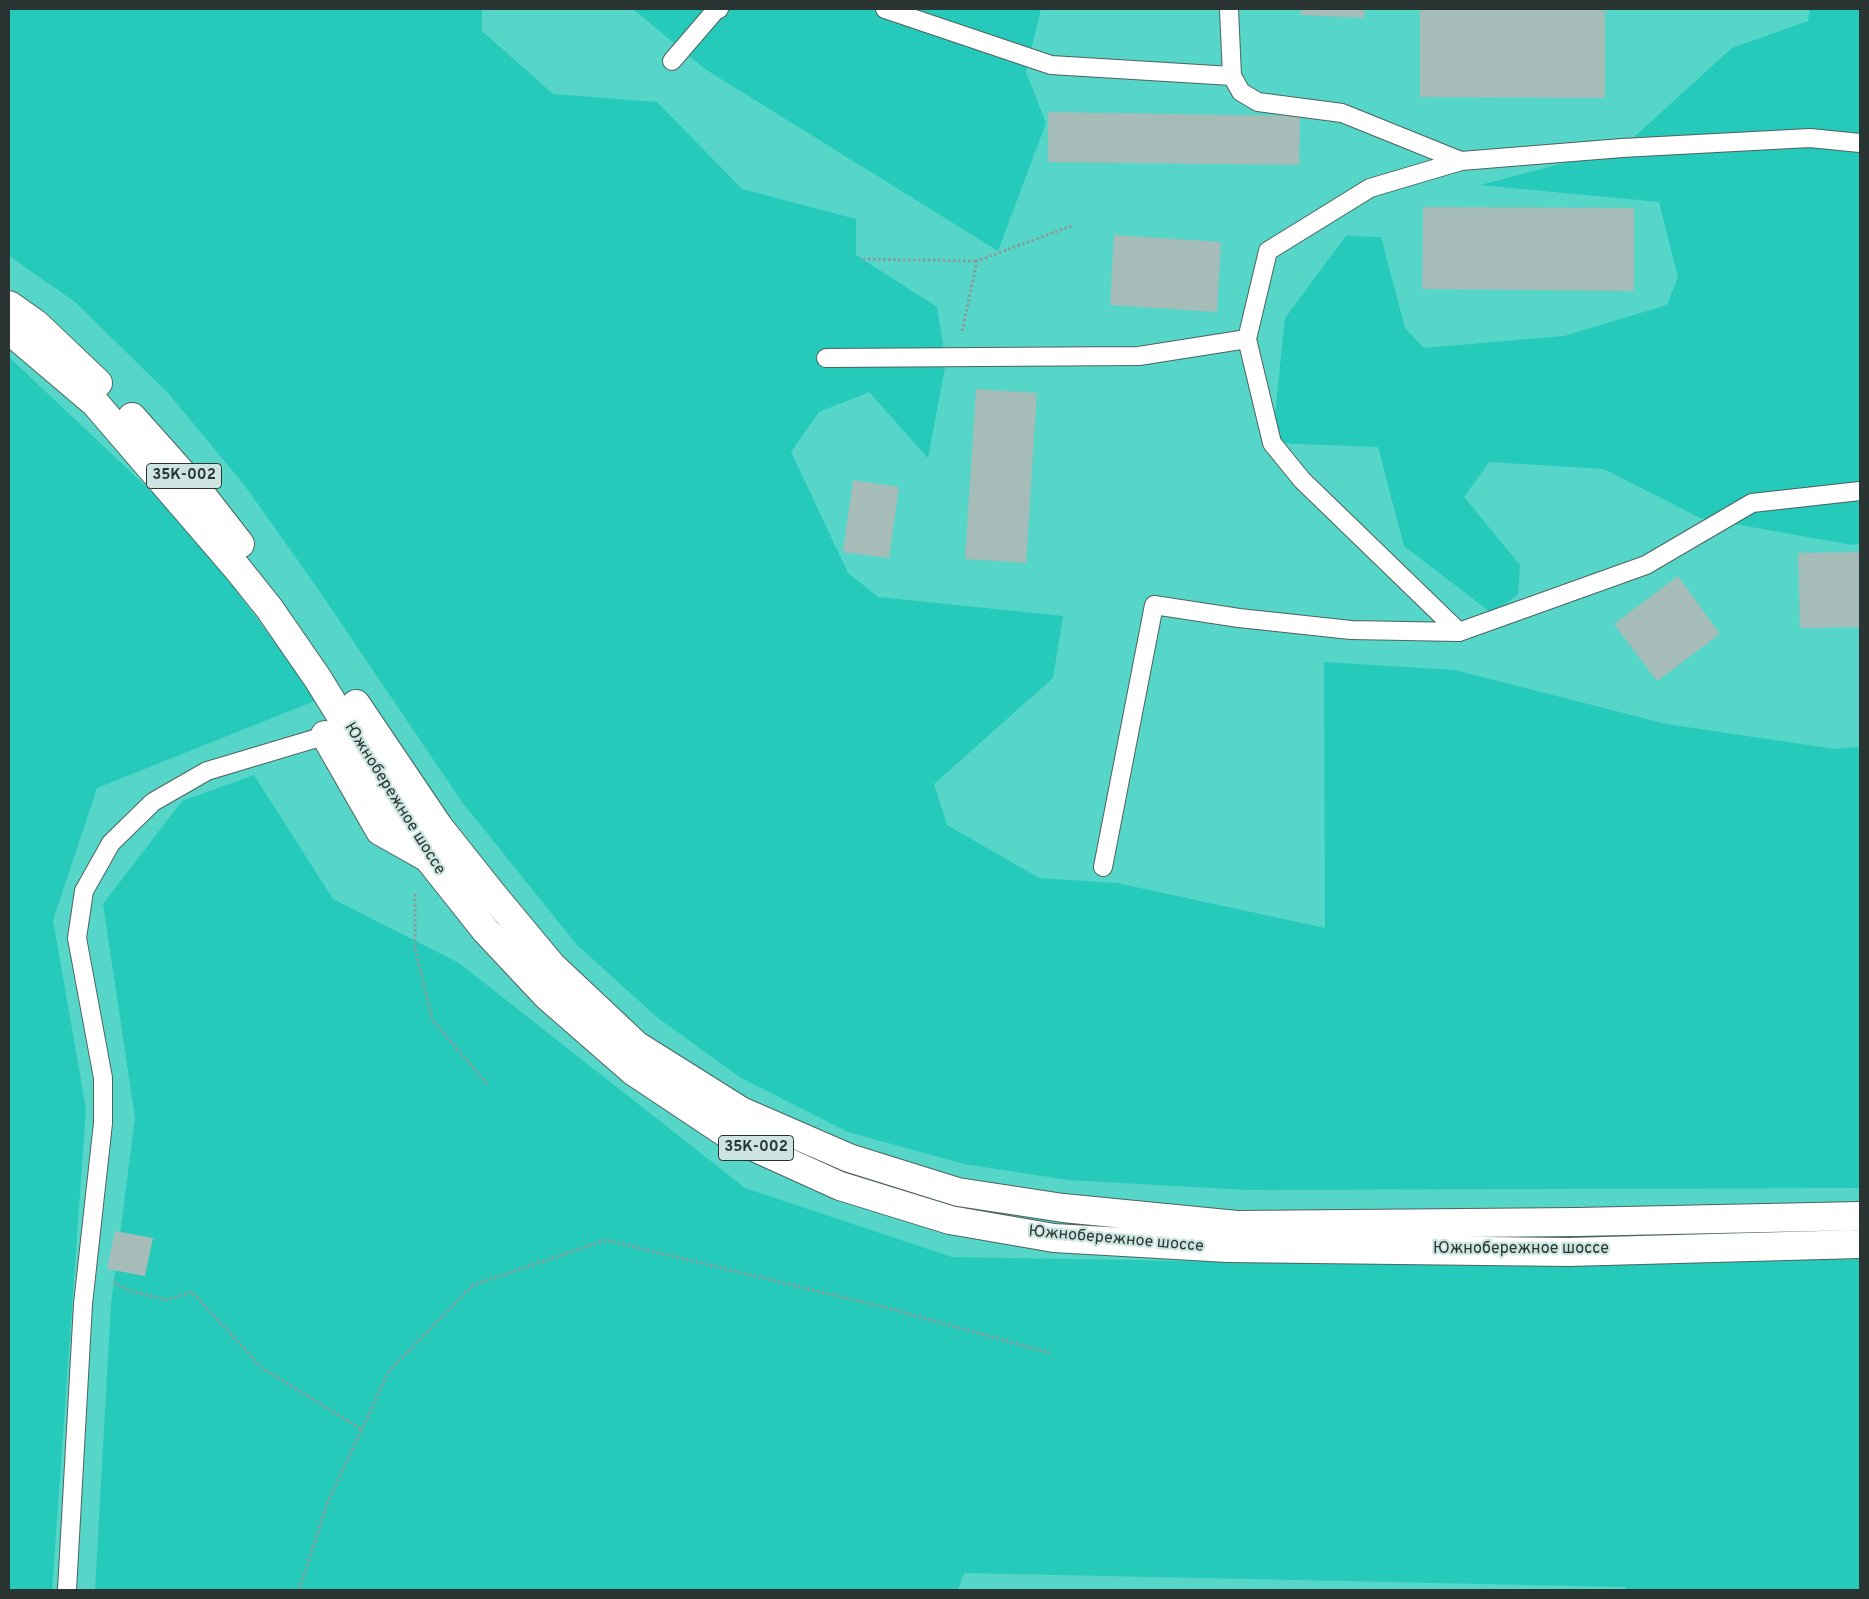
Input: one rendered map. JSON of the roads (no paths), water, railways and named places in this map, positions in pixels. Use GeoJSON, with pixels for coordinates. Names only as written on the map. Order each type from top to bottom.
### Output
{"type":"FeatureCollection","features":[{"type":"Feature","properties":{"kind":"highway","name":"Южнобережное шоссе"},"geometry":{"type":"LineString","coordinates":[[9,305],[36,324],[123,408],[205,499],[288,607],[334,671],[348,729],[411,786],[439,827],[552,966],[636,1045],[741,1111],[849,1158],[958,1192],[1064,1208],[1237,1225],[1860,1216]]}},
{"type":"Feature","properties":{"kind":"highway","name":"Южнобережное шоссе"},"geometry":{"type":"LineString","coordinates":[[9,330],[95,403],[231,560],[270,608],[348,729],[422,855],[486,931],[548,996],[633,1071],[732,1137],[840,1186],[950,1220],[1054,1238],[1228,1248],[1568,1252],[1860,1244]]}},
{"type":"Feature","properties":{"kind":"lane"},"geometry":{"type":"LineString","coordinates":[[672,61],[715,11],[719,9]]}},
{"type":"Feature","properties":{"kind":"lane"},"geometry":{"type":"LineString","coordinates":[[885,9],[1051,64],[1232,76]]}},
{"type":"Feature","properties":{"kind":"lane"},"geometry":{"type":"LineString","coordinates":[[1229,9],[1232,76],[1242,92],[1258,102],[1342,113],[1461,161]]}},
{"type":"Feature","properties":{"kind":"lane"},"geometry":{"type":"LineString","coordinates":[[1459,632],[1302,480],[1272,443],[1247,339],[1268,251],[1370,188],[1461,161],[1622,148],[1810,138],[1860,143]]}},
{"type":"Feature","properties":{"kind":"lane"},"geometry":{"type":"LineString","coordinates":[[826,358],[1139,356],[1247,339]]}},
{"type":"Feature","properties":{"kind":"lane"},"geometry":{"type":"LineString","coordinates":[[1103,867],[1154,605],[1239,618],[1351,630],[1459,632],[1646,565],[1752,502],[1860,491]]}},
{"type":"Feature","properties":{"kind":"lane"},"geometry":{"type":"LineString","coordinates":[[67,1590],[83,1304],[103,1123],[103,1078],[77,938],[84,892],[111,844],[152,802],[207,771],[348,729]]}}]}
